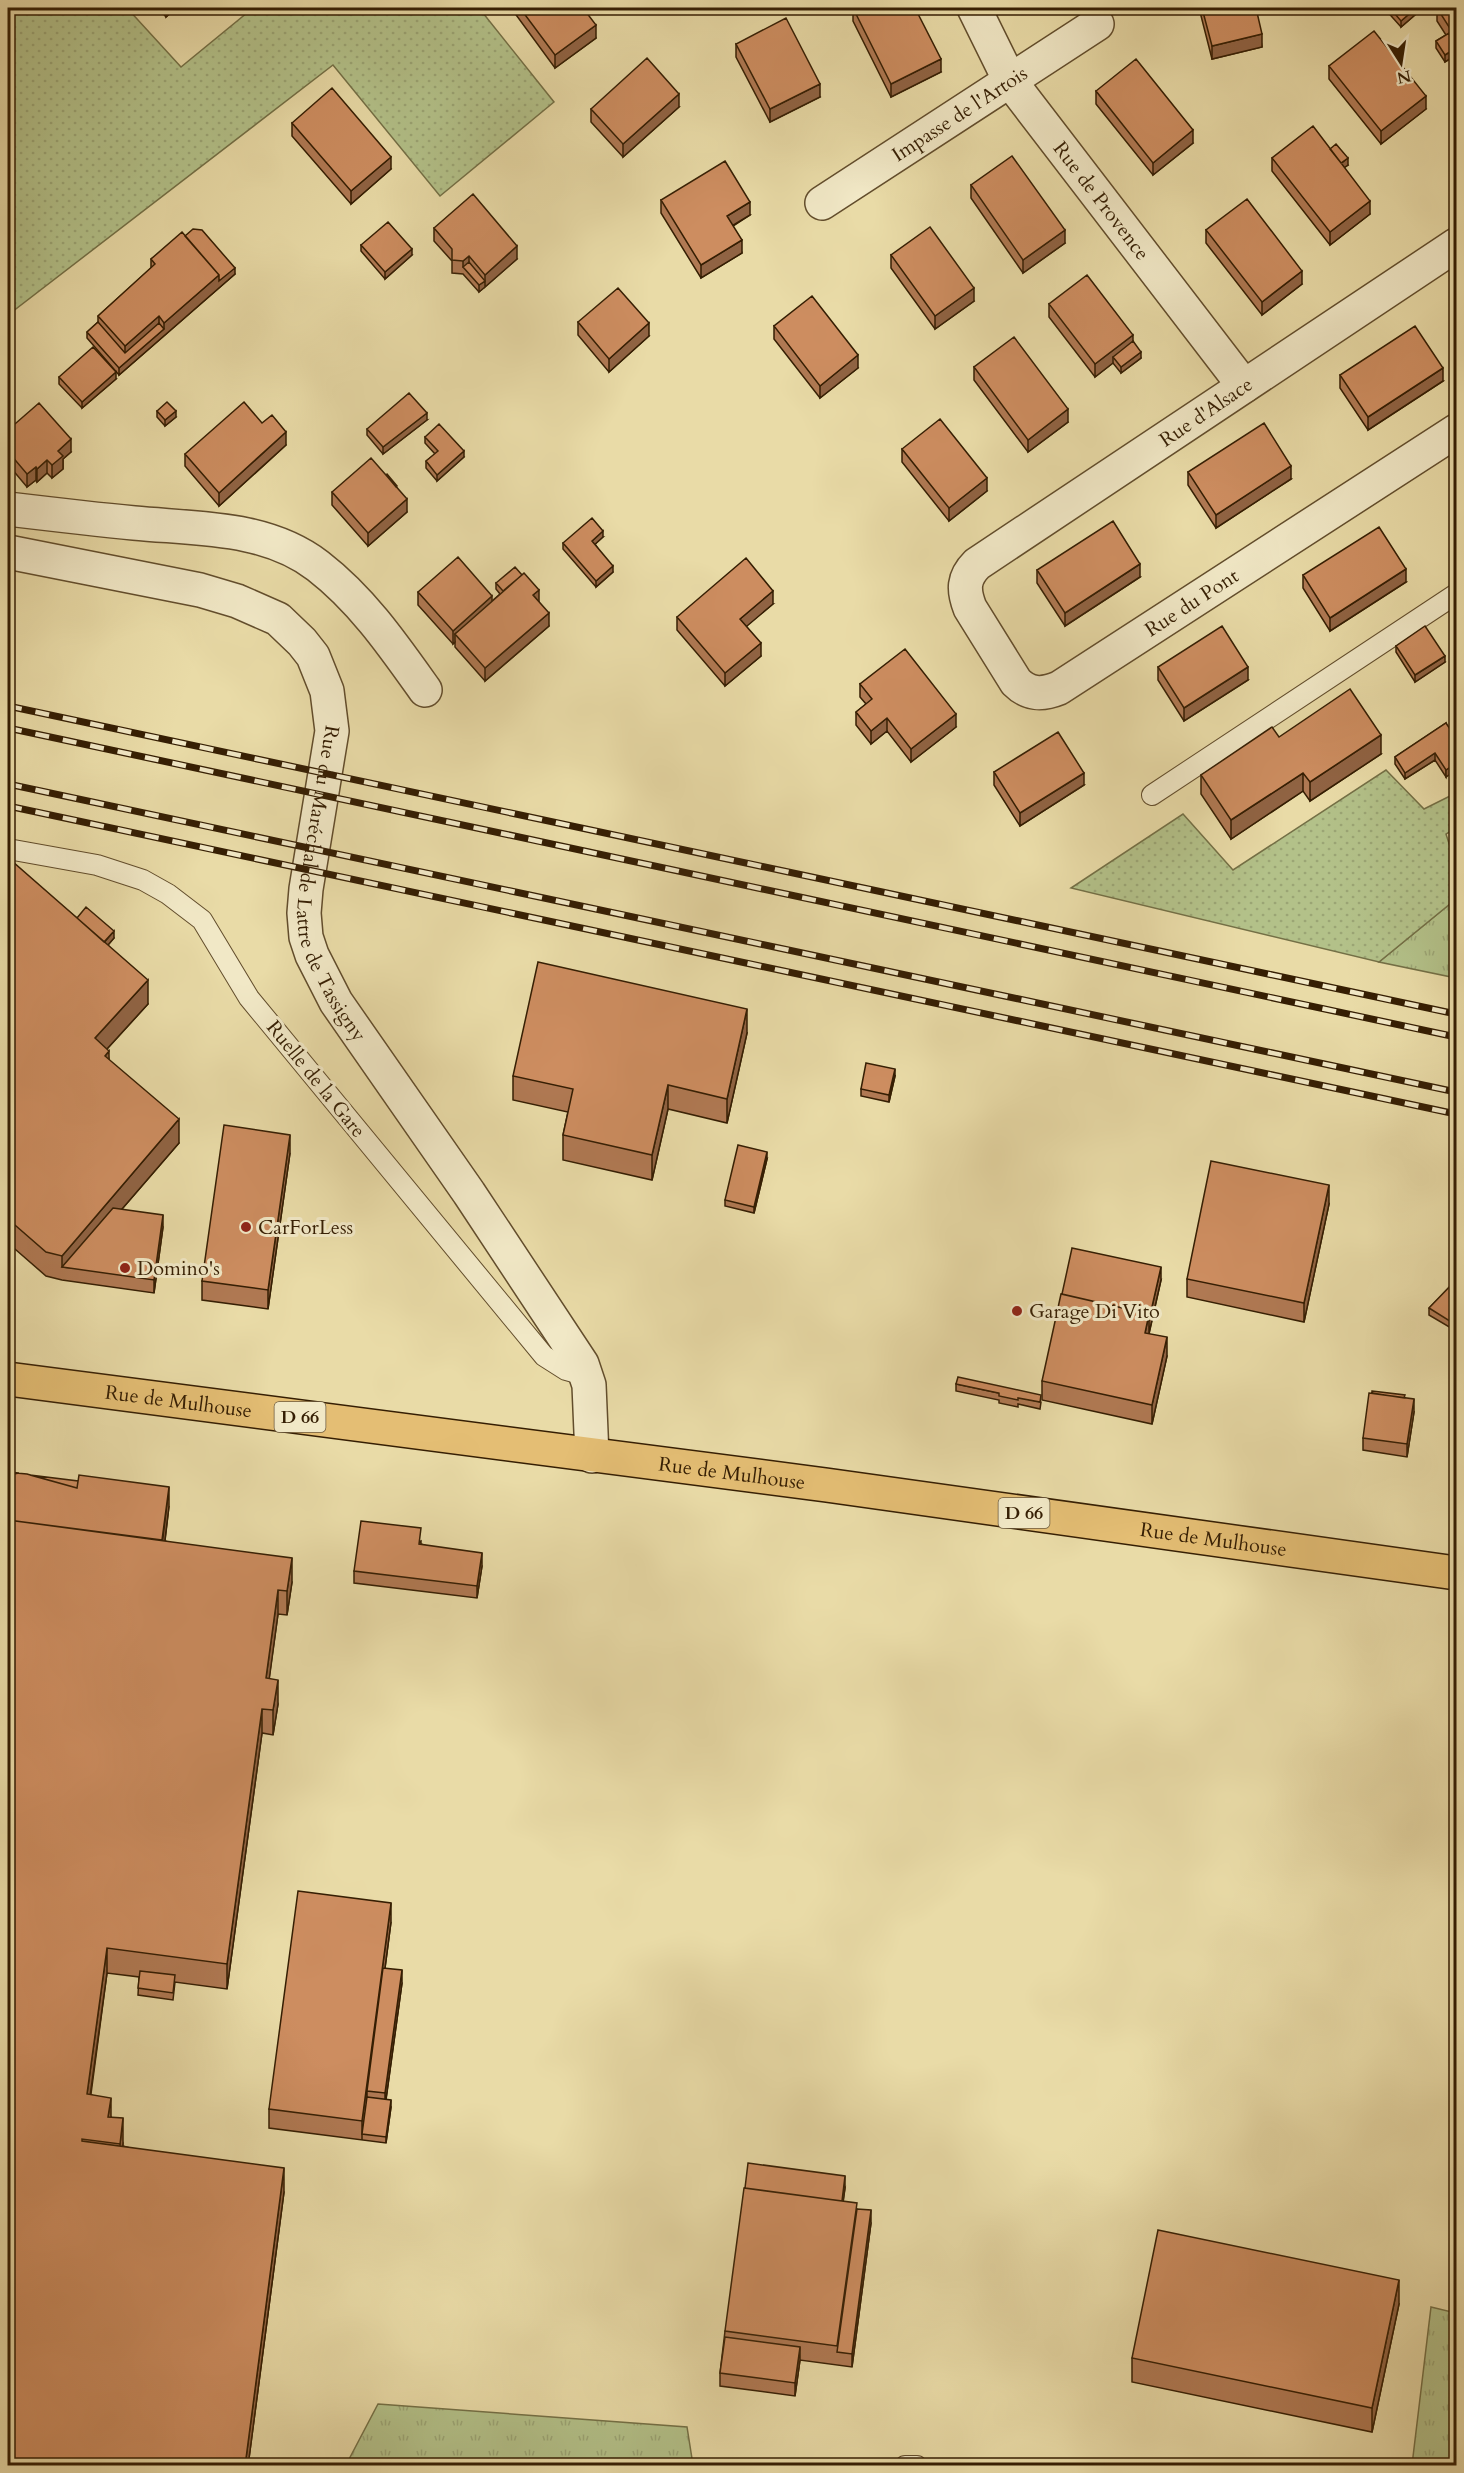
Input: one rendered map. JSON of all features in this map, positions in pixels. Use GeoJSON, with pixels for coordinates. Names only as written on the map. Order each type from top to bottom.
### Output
{"type":"FeatureCollection","features":[{"type":"Feature","properties":{"kind":"main road","name":"Rue de Mulhouse"},"geometry":{"type":"LineString","coordinates":[[8,1379],[838,1487],[1456,1573]]}},
{"type":"Feature","properties":{"kind":"street","name":"Rue de Provence"},"geometry":{"type":"LineString","coordinates":[[974,8],[1010,81],[1244,386]]}},
{"type":"Feature","properties":{"kind":"street","name":"Impasse de l'Artois"},"geometry":{"type":"LineString","coordinates":[[822,204],[1097,24]]}},
{"type":"Feature","properties":{"kind":"street","name":"Rue d'Alsace"},"geometry":{"type":"LineString","coordinates":[[965,585],[968,573],[976,564],[1456,245]]}},
{"type":"Feature","properties":{"kind":"street","name":"Rue du Pont"},"geometry":{"type":"LineString","coordinates":[[965,585],[970,608],[1016,682],[1025,690],[1035,693],[1048,692],[1078,675],[1456,430]]}},
{"type":"Feature","properties":{"kind":"street"},"geometry":{"type":"LineString","coordinates":[[8,509],[134,523],[215,529],[271,541],[317,565],[339,584],[390,640],[425,690]]}},
{"type":"Feature","properties":{"kind":"street","name":"Rue du Maréchal de Lattre de Tassigny"},"geometry":{"type":"LineString","coordinates":[[8,552],[200,590],[237,601],[278,619],[302,642],[319,669],[330,709],[332,731],[306,889],[306,929],[312,955],[336,1002],[575,1351],[586,1376],[591,1398],[592,1456]]}},
{"type":"Feature","properties":{"kind":"lane"},"geometry":{"type":"LineString","coordinates":[[1152,795],[1456,594]]}},
{"type":"Feature","properties":{"kind":"lane","name":"Ruelle de la Gare"},"geometry":{"type":"LineString","coordinates":[[8,849],[97,865],[143,880],[168,894],[202,920],[249,998],[544,1356],[566,1370],[586,1376]]}},
{"type":"Feature","properties":{"kind":"lane"},"geometry":{"type":"LineString","coordinates":[[905,2466],[917,2466]]}},
{"type":"Feature","properties":{"kind":"green space"},"geometry":{"type":"Polygon","coordinates":[[[8,8],[127,8],[181,67],[253,8],[479,8],[554,102],[440,196],[333,65],[8,315],[8,8]]]}},
{"type":"Feature","properties":{"kind":"green space"},"geometry":{"type":"Polygon","coordinates":[[[1386,770],[1424,809],[1456,793],[1456,828],[1446,834],[1456,865],[1456,899],[1379,962],[1071,888],[1183,814],[1233,870],[1386,770]]]}},
{"type":"Feature","properties":{"kind":"green space"},"geometry":{"type":"Polygon","coordinates":[[[1456,899],[1456,978],[1379,962],[1456,899]]]}},
{"type":"Feature","properties":{"kind":"green space"},"geometry":{"type":"Polygon","coordinates":[[[1431,2307],[1456,2313],[1456,2465],[1412,2465],[1431,2307]]]}},
{"type":"Feature","properties":{"kind":"green space"},"geometry":{"type":"Polygon","coordinates":[[[378,2404],[687,2427],[693,2465],[346,2465],[378,2404]]]}},
{"type":"Feature","properties":{"kind":"building"},"geometry":{"type":"Polygon","coordinates":[[[520,8],[583,8],[596,25],[555,55],[520,8]]]}},
{"type":"Feature","properties":{"kind":"building"},"geometry":{"type":"Polygon","coordinates":[[[853,8],[915,8],[941,59],[891,84],[853,8]]]}},
{"type":"Feature","properties":{"kind":"building"},"geometry":{"type":"Polygon","coordinates":[[[1202,8],[1256,8],[1262,34],[1212,46],[1202,8]]]}},
{"type":"Feature","properties":{"kind":"building"},"geometry":{"type":"Polygon","coordinates":[[[1390,8],[1416,8],[1401,21],[1390,8]]]}},
{"type":"Feature","properties":{"kind":"building"},"geometry":{"type":"Polygon","coordinates":[[[1437,8],[1456,8],[1456,38],[1437,8]]]}},
{"type":"Feature","properties":{"kind":"building"},"geometry":{"type":"Polygon","coordinates":[[[786,18],[820,84],[770,109],[736,44],[786,18]]]}},
{"type":"Feature","properties":{"kind":"building"},"geometry":{"type":"Polygon","coordinates":[[[1374,31],[1426,96],[1381,131],[1329,66],[1374,31]]]}},
{"type":"Feature","properties":{"kind":"building"},"geometry":{"type":"Polygon","coordinates":[[[1449,33],[1456,48],[1445,55],[1436,41],[1449,33]]]}},
{"type":"Feature","properties":{"kind":"building"},"geometry":{"type":"Polygon","coordinates":[[[647,58],[679,94],[623,144],[591,109],[647,58]]]}},
{"type":"Feature","properties":{"kind":"building"},"geometry":{"type":"Polygon","coordinates":[[[1136,59],[1193,130],[1153,163],[1096,91],[1136,59]]]}},
{"type":"Feature","properties":{"kind":"building"},"geometry":{"type":"Polygon","coordinates":[[[332,88],[391,157],[351,191],[292,123],[332,88]]]}},
{"type":"Feature","properties":{"kind":"building"},"geometry":{"type":"Polygon","coordinates":[[[1313,126],[1370,201],[1330,232],[1272,158],[1313,126]]]}},
{"type":"Feature","properties":{"kind":"building"},"geometry":{"type":"Polygon","coordinates":[[[1336,144],[1348,158],[1341,163],[1330,149],[1336,144]]]}},
{"type":"Feature","properties":{"kind":"building"},"geometry":{"type":"Polygon","coordinates":[[[1012,156],[1065,230],[1023,260],[971,185],[1012,156]]]}},
{"type":"Feature","properties":{"kind":"building"},"geometry":{"type":"Polygon","coordinates":[[[725,161],[750,202],[727,216],[742,240],[701,265],[661,200],[725,161]]]}},
{"type":"Feature","properties":{"kind":"building"},"geometry":{"type":"Polygon","coordinates":[[[473,194],[517,246],[485,275],[469,256],[463,261],[452,260],[452,249],[434,228],[473,194]]]}},
{"type":"Feature","properties":{"kind":"building"},"geometry":{"type":"Polygon","coordinates":[[[1247,199],[1302,271],[1262,302],[1206,230],[1247,199]]]}},
{"type":"Feature","properties":{"kind":"building"},"geometry":{"type":"Polygon","coordinates":[[[388,222],[412,249],[385,272],[361,245],[388,222]]]}},
{"type":"Feature","properties":{"kind":"building"},"geometry":{"type":"Polygon","coordinates":[[[930,227],[974,288],[935,316],[891,255],[930,227]]]}},
{"type":"Feature","properties":{"kind":"building"},"geometry":{"type":"Polygon","coordinates":[[[193,229],[202,230],[235,268],[219,281],[219,275],[185,236],[193,229]]]}},
{"type":"Feature","properties":{"kind":"building"},"geometry":{"type":"Polygon","coordinates":[[[182,232],[219,275],[164,323],[159,316],[125,346],[98,316],[155,264],[151,259],[182,232]]]}},
{"type":"Feature","properties":{"kind":"building"},"geometry":{"type":"Polygon","coordinates":[[[469,262],[485,281],[479,285],[463,267],[469,262]]]}},
{"type":"Feature","properties":{"kind":"building"},"geometry":{"type":"Polygon","coordinates":[[[1087,275],[1133,335],[1095,364],[1049,304],[1087,275]]]}},
{"type":"Feature","properties":{"kind":"building"},"geometry":{"type":"Polygon","coordinates":[[[618,288],[649,323],[609,359],[578,322],[618,288]]]}},
{"type":"Feature","properties":{"kind":"building"},"geometry":{"type":"Polygon","coordinates":[[[812,296],[858,355],[820,386],[774,326],[812,296]]]}},
{"type":"Feature","properties":{"kind":"building"},"geometry":{"type":"Polygon","coordinates":[[[98,322],[125,353],[159,323],[164,329],[119,368],[87,332],[98,322]]]}},
{"type":"Feature","properties":{"kind":"building"},"geometry":{"type":"Polygon","coordinates":[[[1415,326],[1443,368],[1368,417],[1340,375],[1415,326]]]}},
{"type":"Feature","properties":{"kind":"building"},"geometry":{"type":"Polygon","coordinates":[[[1014,337],[1068,409],[1028,440],[974,367],[1014,337]]]}},
{"type":"Feature","properties":{"kind":"building"},"geometry":{"type":"Polygon","coordinates":[[[1133,341],[1141,352],[1121,367],[1113,357],[1133,341]]]}},
{"type":"Feature","properties":{"kind":"building"},"geometry":{"type":"Polygon","coordinates":[[[93,347],[116,372],[82,402],[59,377],[93,347]]]}},
{"type":"Feature","properties":{"kind":"building"},"geometry":{"type":"Polygon","coordinates":[[[409,393],[427,413],[383,447],[367,429],[409,393]]]}},
{"type":"Feature","properties":{"kind":"building"},"geometry":{"type":"Polygon","coordinates":[[[167,402],[176,411],[165,420],[157,411],[167,402]]]}},
{"type":"Feature","properties":{"kind":"building"},"geometry":{"type":"Polygon","coordinates":[[[244,402],[262,423],[272,415],[286,432],[219,493],[185,454],[244,402]]]}},
{"type":"Feature","properties":{"kind":"building"},"geometry":{"type":"Polygon","coordinates":[[[39,403],[71,439],[58,451],[63,456],[52,465],[47,460],[27,474],[11,455],[8,458],[8,430],[39,403]]]}},
{"type":"Feature","properties":{"kind":"building"},"geometry":{"type":"Polygon","coordinates":[[[940,419],[987,478],[949,508],[902,449],[940,419]]]}},
{"type":"Feature","properties":{"kind":"building"},"geometry":{"type":"Polygon","coordinates":[[[1264,423],[1291,466],[1216,515],[1188,472],[1264,423]]]}},
{"type":"Feature","properties":{"kind":"building"},"geometry":{"type":"Polygon","coordinates":[[[439,424],[464,451],[437,475],[426,461],[438,451],[425,437],[439,424]]]}},
{"type":"Feature","properties":{"kind":"building"},"geometry":{"type":"Polygon","coordinates":[[[371,458],[407,499],[368,533],[332,492],[371,458]]]}},
{"type":"Feature","properties":{"kind":"building"},"geometry":{"type":"Polygon","coordinates":[[[592,518],[603,531],[592,541],[613,566],[596,581],[563,543],[592,518]]]}},
{"type":"Feature","properties":{"kind":"building"},"geometry":{"type":"Polygon","coordinates":[[[1113,521],[1140,564],[1065,613],[1037,570],[1113,521]]]}},
{"type":"Feature","properties":{"kind":"building"},"geometry":{"type":"Polygon","coordinates":[[[1379,527],[1406,569],[1330,618],[1303,575],[1379,527]]]}},
{"type":"Feature","properties":{"kind":"building"},"geometry":{"type":"Polygon","coordinates":[[[458,557],[492,596],[453,631],[418,592],[458,557]]]}},
{"type":"Feature","properties":{"kind":"building"},"geometry":{"type":"Polygon","coordinates":[[[746,558],[773,591],[740,619],[761,643],[725,673],[677,617],[746,558]]]}},
{"type":"Feature","properties":{"kind":"building"},"geometry":{"type":"Polygon","coordinates":[[[515,567],[522,575],[503,591],[496,583],[515,567]]]}},
{"type":"Feature","properties":{"kind":"building"},"geometry":{"type":"Polygon","coordinates":[[[524,573],[539,590],[533,595],[549,613],[485,668],[455,634],[524,573]]]}},
{"type":"Feature","properties":{"kind":"building"},"geometry":{"type":"Polygon","coordinates":[[[1222,626],[1248,667],[1184,708],[1158,667],[1222,626]]]}},
{"type":"Feature","properties":{"kind":"building"},"geometry":{"type":"Polygon","coordinates":[[[1425,626],[1445,656],[1415,675],[1396,646],[1425,626]]]}},
{"type":"Feature","properties":{"kind":"building"},"geometry":{"type":"Polygon","coordinates":[[[905,649],[956,714],[911,749],[887,718],[871,731],[856,712],[872,699],[860,684],[905,649]]]}},
{"type":"Feature","properties":{"kind":"building"},"geometry":{"type":"Polygon","coordinates":[[[1350,689],[1381,735],[1310,782],[1303,773],[1231,820],[1201,775],[1272,727],[1279,737],[1350,689]]]}},
{"type":"Feature","properties":{"kind":"building"},"geometry":{"type":"Polygon","coordinates":[[[1446,723],[1456,738],[1456,763],[1446,770],[1435,753],[1405,773],[1395,757],[1446,723]]]}},
{"type":"Feature","properties":{"kind":"building"},"geometry":{"type":"Polygon","coordinates":[[[1058,732],[1084,773],[1020,813],[994,772],[1058,732]]]}},
{"type":"Feature","properties":{"kind":"building"},"geometry":{"type":"Polygon","coordinates":[[[8,861],[13,862],[148,980],[95,1038],[109,1051],[105,1056],[179,1119],[62,1256],[46,1252],[8,1219],[8,861]]]}},
{"type":"Feature","properties":{"kind":"building"},"geometry":{"type":"Polygon","coordinates":[[[86,907],[114,931],[104,942],[77,918],[86,907]]]}},
{"type":"Feature","properties":{"kind":"building"},"geometry":{"type":"Polygon","coordinates":[[[538,962],[747,1009],[727,1099],[668,1085],[652,1155],[563,1135],[573,1089],[513,1076],[538,962]]]}},
{"type":"Feature","properties":{"kind":"building"},"geometry":{"type":"Polygon","coordinates":[[[866,1063],[895,1069],[889,1095],[861,1089],[866,1063]]]}},
{"type":"Feature","properties":{"kind":"building","name":"CarForLess"},"geometry":{"type":"Polygon","coordinates":[[[224,1125],[290,1135],[268,1290],[202,1281],[224,1125]]]}},
{"type":"Feature","properties":{"kind":"building"},"geometry":{"type":"Polygon","coordinates":[[[738,1145],[767,1152],[754,1207],[725,1200],[738,1145]]]}},
{"type":"Feature","properties":{"kind":"building"},"geometry":{"type":"Polygon","coordinates":[[[1211,1161],[1329,1185],[1304,1303],[1187,1279],[1211,1161]]]}},
{"type":"Feature","properties":{"kind":"building"},"geometry":{"type":"Polygon","coordinates":[[[113,1208],[163,1215],[154,1280],[62,1267],[113,1208]]]}},
{"type":"Feature","properties":{"kind":"building"},"geometry":{"type":"Polygon","coordinates":[[[1072,1248],[1161,1267],[1149,1320],[1149,1314],[1062,1294],[1072,1248]]]}},
{"type":"Feature","properties":{"kind":"building"},"geometry":{"type":"Polygon","coordinates":[[[1456,1280],[1456,1325],[1429,1308],[1456,1280]]]}},
{"type":"Feature","properties":{"kind":"building"},"geometry":{"type":"Polygon","coordinates":[[[1061,1294],[1149,1314],[1145,1333],[1167,1337],[1152,1405],[1042,1381],[1061,1294]]]}},
{"type":"Feature","properties":{"kind":"building"},"geometry":{"type":"Polygon","coordinates":[[[958,1377],[1041,1395],[1040,1402],[999,1396],[999,1393],[956,1384],[958,1377]]]}},
{"type":"Feature","properties":{"kind":"building"},"geometry":{"type":"Polygon","coordinates":[[[1372,1391],[1405,1395],[1404,1398],[1372,1393],[1372,1391]]]}},
{"type":"Feature","properties":{"kind":"building"},"geometry":{"type":"Polygon","coordinates":[[[1369,1393],[1414,1399],[1407,1444],[1363,1438],[1369,1393]]]}},
{"type":"Feature","properties":{"kind":"building"},"geometry":{"type":"Polygon","coordinates":[[[16,1473],[77,1488],[79,1475],[169,1487],[162,1540],[8,1520],[8,1475],[16,1473]]]}},
{"type":"Feature","properties":{"kind":"building"},"geometry":{"type":"Polygon","coordinates":[[[30,1475],[78,1481],[77,1488],[30,1475]]]}},
{"type":"Feature","properties":{"kind":"building"},"geometry":{"type":"Polygon","coordinates":[[[8,1520],[292,1558],[287,1591],[278,1590],[266,1678],[278,1680],[273,1710],[262,1709],[227,1964],[107,1948],[87,2094],[111,2098],[108,2117],[123,2118],[120,2144],[82,2139],[82,2141],[284,2168],[245,2466],[8,2466],[8,1520]]]}},
{"type":"Feature","properties":{"kind":"building"},"geometry":{"type":"Polygon","coordinates":[[[361,1521],[421,1528],[419,1544],[482,1553],[477,1586],[354,1571],[361,1521]]]}},
{"type":"Feature","properties":{"kind":"building"},"geometry":{"type":"Polygon","coordinates":[[[298,1891],[391,1903],[362,2121],[269,2109],[298,1891]]]}},
{"type":"Feature","properties":{"kind":"building"},"geometry":{"type":"Polygon","coordinates":[[[383,1968],[402,1970],[385,2093],[367,2091],[383,1968]]]}},
{"type":"Feature","properties":{"kind":"building"},"geometry":{"type":"Polygon","coordinates":[[[140,1971],[175,1975],[173,1993],[138,1988],[140,1971]]]}},
{"type":"Feature","properties":{"kind":"building"},"geometry":{"type":"Polygon","coordinates":[[[367,2097],[391,2100],[386,2137],[362,2134],[367,2097]]]}},
{"type":"Feature","properties":{"kind":"building"},"geometry":{"type":"Polygon","coordinates":[[[748,2163],[845,2176],[842,2201],[745,2188],[748,2163]]]}},
{"type":"Feature","properties":{"kind":"building"},"geometry":{"type":"Polygon","coordinates":[[[744,2188],[857,2203],[837,2346],[725,2331],[744,2188]]]}},
{"type":"Feature","properties":{"kind":"building"},"geometry":{"type":"Polygon","coordinates":[[[857,2209],[871,2210],[852,2354],[837,2352],[857,2209]]]}},
{"type":"Feature","properties":{"kind":"building"},"geometry":{"type":"Polygon","coordinates":[[[1158,2230],[1399,2280],[1372,2408],[1132,2358],[1158,2230]]]}},
{"type":"Feature","properties":{"kind":"building"},"geometry":{"type":"Polygon","coordinates":[[[725,2337],[800,2347],[795,2383],[720,2373],[725,2337]]]}},
{"type":"Feature","properties":{"kind":"railway"},"geometry":{"type":"LineString","coordinates":[[8,706],[1456,1014]]}},
{"type":"Feature","properties":{"kind":"railway"},"geometry":{"type":"LineString","coordinates":[[8,728],[1456,1037]]}},
{"type":"Feature","properties":{"kind":"railway"},"geometry":{"type":"LineString","coordinates":[[8,784],[1456,1092]]}},
{"type":"Feature","properties":{"kind":"railway"},"geometry":{"type":"LineString","coordinates":[[8,806],[1456,1114]]}},
{"type":"Feature","properties":{"kind":"place","name":"CarForLess"},"geometry":{"type":"Point","coordinates":[246,1227]}},
{"type":"Feature","properties":{"kind":"place","name":"Domino's"},"geometry":{"type":"Point","coordinates":[125,1268]}},
{"type":"Feature","properties":{"kind":"place","name":"Garage Di Vito"},"geometry":{"type":"Point","coordinates":[1017,1311]}}]}
